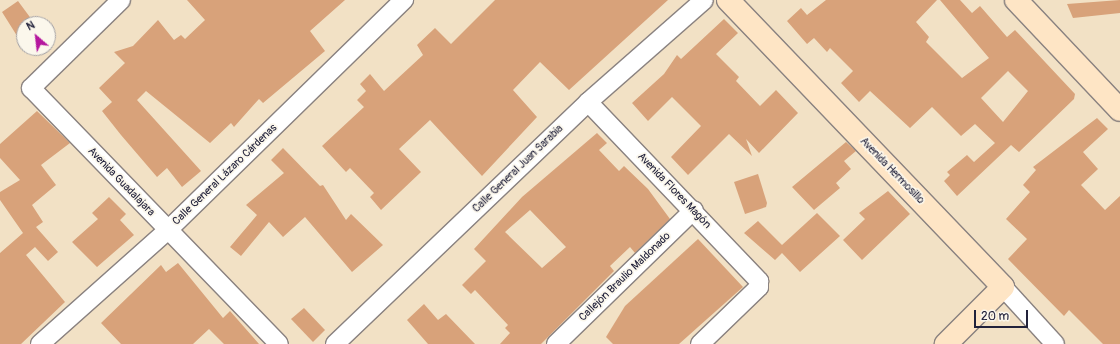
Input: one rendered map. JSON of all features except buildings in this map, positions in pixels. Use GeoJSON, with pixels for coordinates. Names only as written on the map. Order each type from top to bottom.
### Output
{"type":"FeatureCollection","features":[{"type":"Feature","properties":{"kind":"street","name":"Avenida Guadalajara"},"geometry":{"type":"LineString","coordinates":[[121,0],[31,88],[279,344]]}},
{"type":"Feature","properties":{"kind":"street","name":"Calle General Lázaro Cárdenas"},"geometry":{"type":"LineString","coordinates":[[40,344],[168,230],[404,0]]}},
{"type":"Feature","properties":{"kind":"street","name":"Calle General Juan Sarabia"},"geometry":{"type":"LineString","coordinates":[[335,344],[588,102],[704,0]]}},
{"type":"Feature","properties":{"kind":"street","name":"Avenida Hermosillo"},"geometry":{"type":"LineString","coordinates":[[728,0],[1055,344]]}},
{"type":"Feature","properties":{"kind":"street"},"geometry":{"type":"LineString","coordinates":[[1016,0],[1120,110]]}},
{"type":"Feature","properties":{"kind":"street","name":"Avenida Flores Magón"},"geometry":{"type":"LineString","coordinates":[[588,102],[694,210],[759,281],[759,287],[700,344]]}},
{"type":"Feature","properties":{"kind":"street","name":"Callejón Braulio Maldonado"},"geometry":{"type":"LineString","coordinates":[[556,344],[694,210]]}},
{"type":"Feature","properties":{"kind":"street"},"geometry":{"type":"LineString","coordinates":[[946,344],[1003,288]]}}]}
